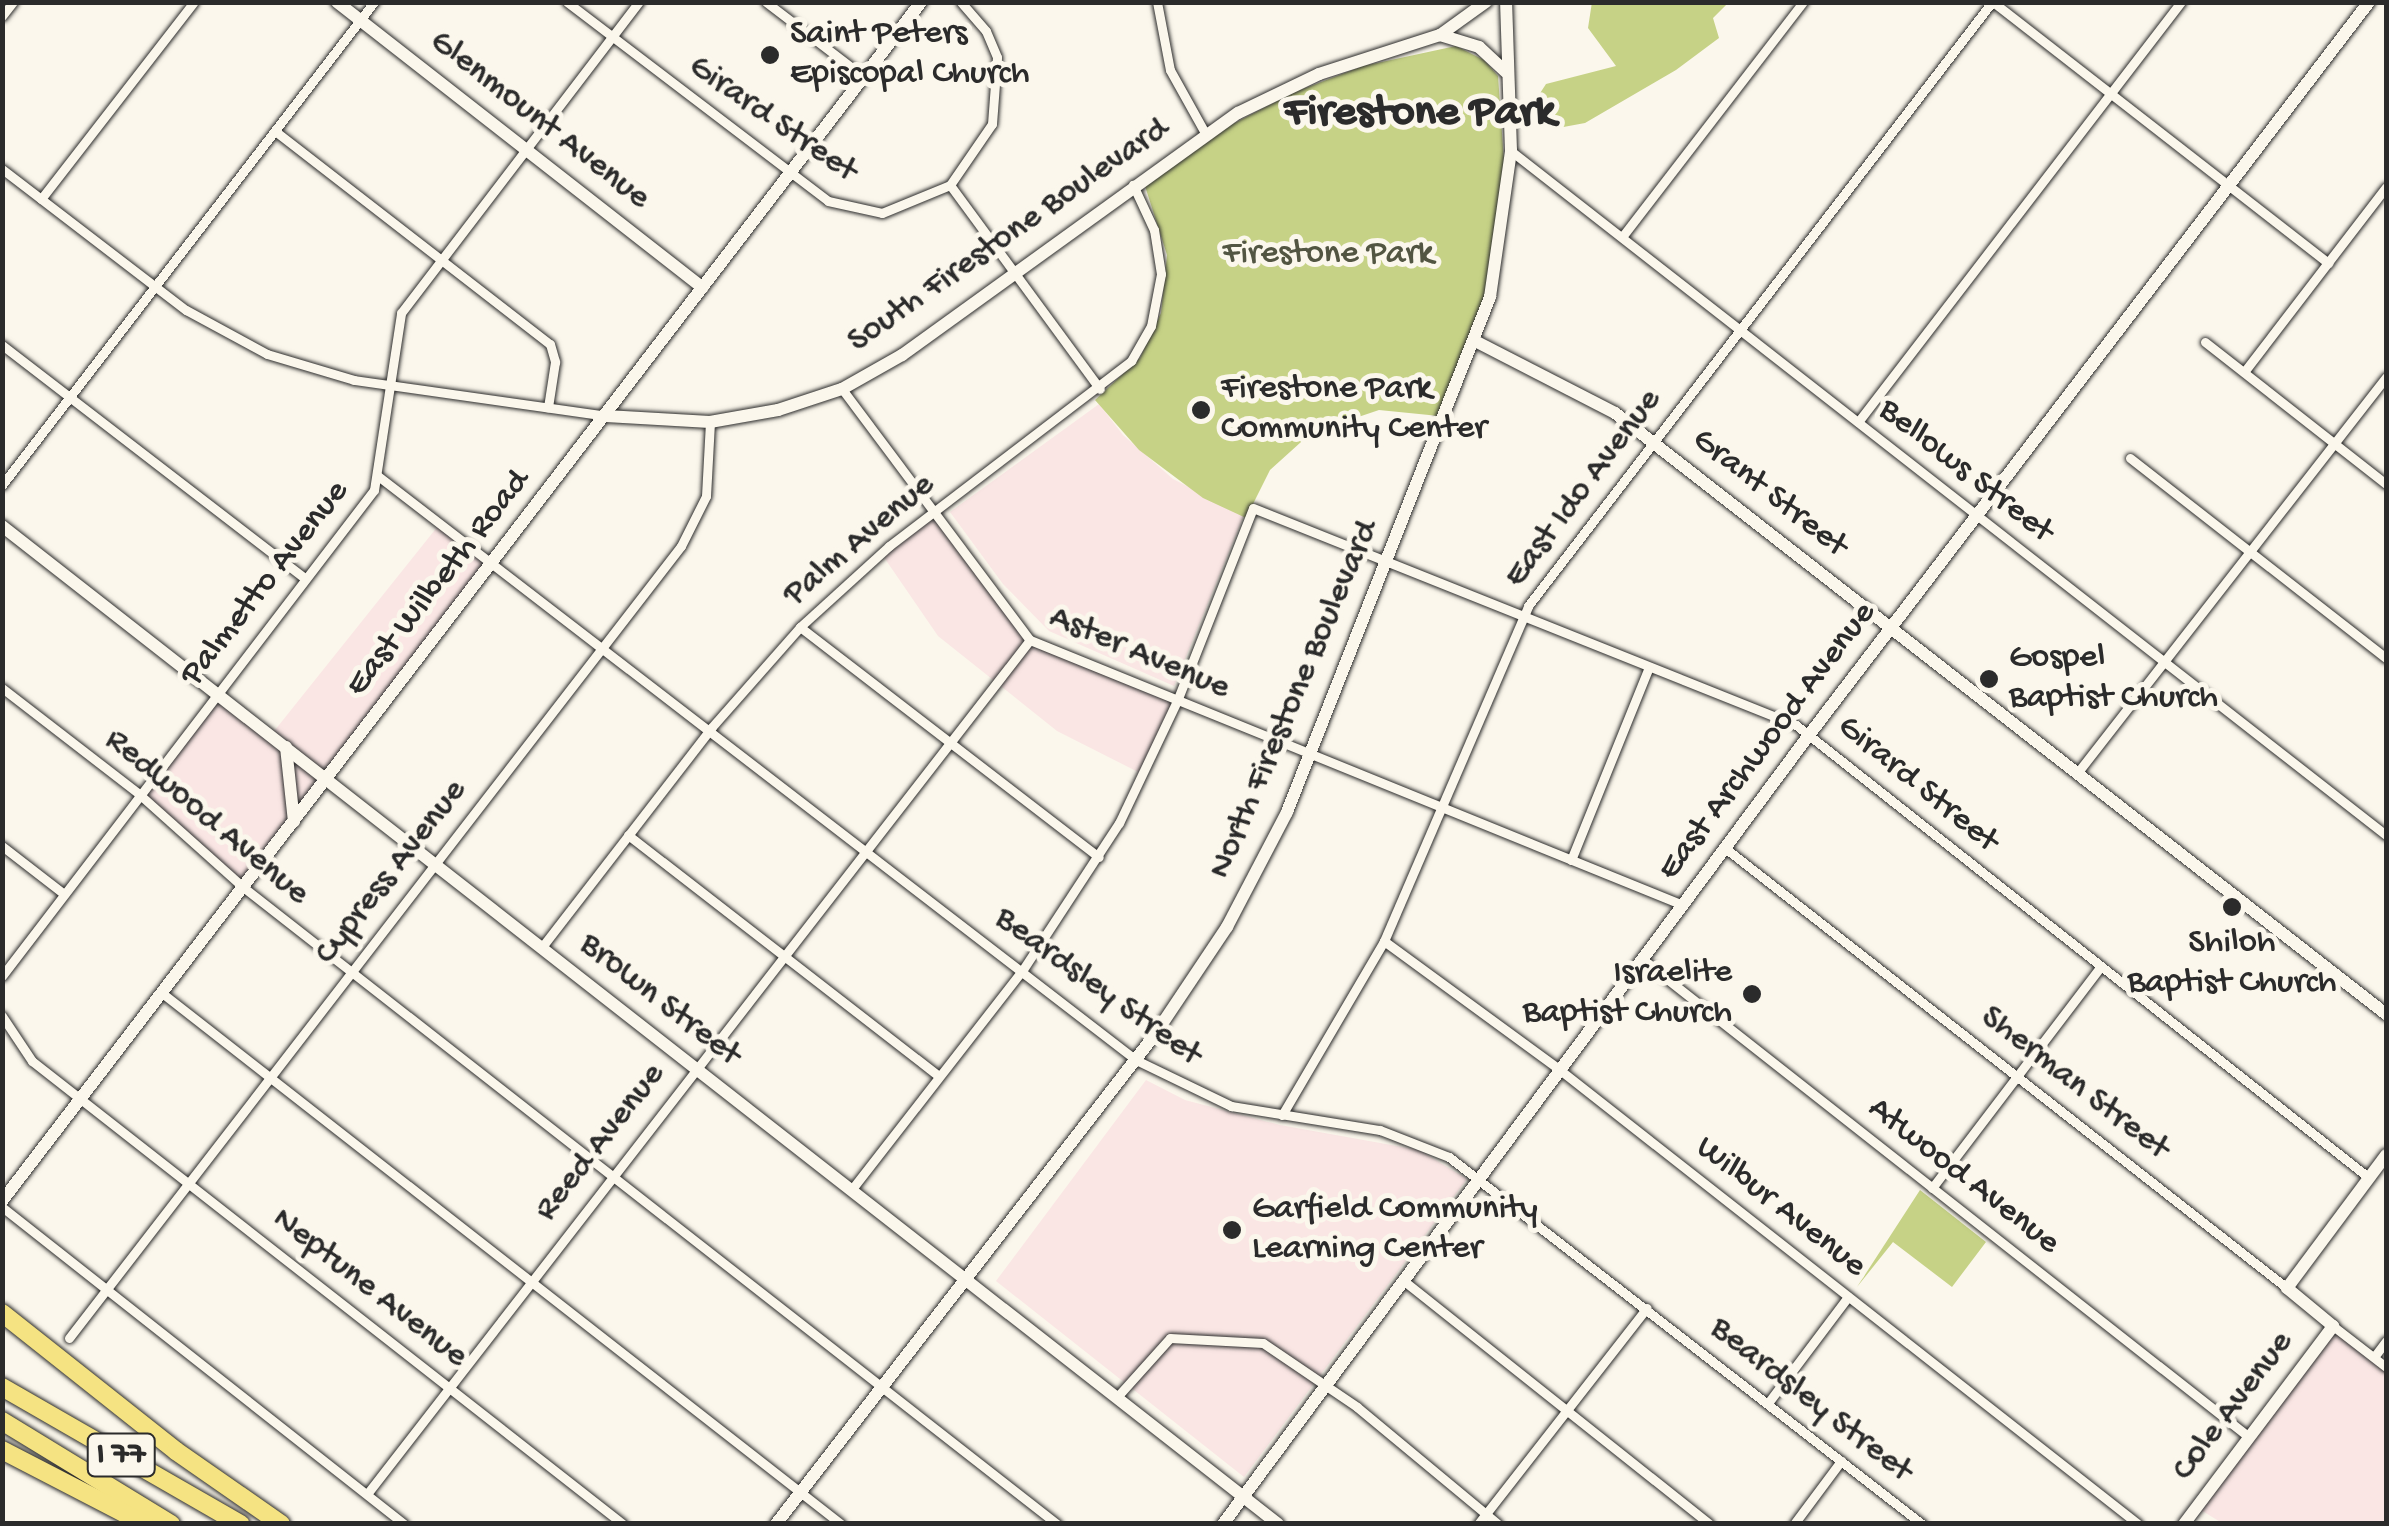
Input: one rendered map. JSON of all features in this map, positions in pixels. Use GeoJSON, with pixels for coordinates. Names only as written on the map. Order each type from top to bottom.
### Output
{"type":"FeatureCollection","features":[{"type":"Feature","properties":{"kind":"highway"},"geometry":{"type":"LineString","coordinates":[[2,1313],[176,1450],[281,1524]]}},
{"type":"Feature","properties":{"kind":"highway","name":"I 77"},"geometry":{"type":"LineString","coordinates":[[2,1387],[240,1524]]}},
{"type":"Feature","properties":{"kind":"highway","name":"I 77"},"geometry":{"type":"LineString","coordinates":[[2,1421],[172,1524]]}},
{"type":"Feature","properties":{"kind":"highway"},"geometry":{"type":"LineString","coordinates":[[2,1450],[144,1524]]}},
{"type":"Feature","properties":{"kind":"main road","name":"Glenmount Avenue"},"geometry":{"type":"LineString","coordinates":[[337,2],[703,288]]}},
{"type":"Feature","properties":{"kind":"main road","name":"East Wilbeth Road"},"geometry":{"type":"LineString","coordinates":[[2,1204],[922,2]]}},
{"type":"Feature","properties":{"kind":"main road","name":"South Firestone Boulevard"},"geometry":{"type":"LineString","coordinates":[[606,416],[710,422],[778,410],[842,389],[902,355],[1205,133],[1319,74],[1440,35],[1486,2]]}},
{"type":"Feature","properties":{"kind":"main road","name":"North Firestone Boulevard"},"geometry":{"type":"LineString","coordinates":[[776,1524],[1136,1060],[1227,926],[1310,756],[1477,342],[1498,263],[1511,151],[1506,2]]}},
{"type":"Feature","properties":{"kind":"main road","name":"East Archwood Avenue"},"geometry":{"type":"LineString","coordinates":[[1223,1524],[1809,735],[2369,2]]}},
{"type":"Feature","properties":{"kind":"main road"},"geometry":{"type":"LineString","coordinates":[[1440,35],[1479,47],[1506,72]]}},
{"type":"Feature","properties":{"kind":"main road","name":"Grant Street"},"geometry":{"type":"LineString","coordinates":[[1477,342],[1574,388],[1654,442],[2386,1014]]}},
{"type":"Feature","properties":{"kind":"main road","name":"Brown Street"},"geometry":{"type":"LineString","coordinates":[[2,526],[1278,1524]]}},
{"type":"Feature","properties":{"kind":"main road"},"geometry":{"type":"LineString","coordinates":[[286,747],[294,822]]}},
{"type":"Feature","properties":{"kind":"main road","name":"Cole Avenue"},"geometry":{"type":"LineString","coordinates":[[2287,1288],[2386,1155]]}},
{"type":"Feature","properties":{"kind":"main road","name":"Sherman Street"},"geometry":{"type":"LineString","coordinates":[[2287,1288],[2333,1326]]}},
{"type":"Feature","properties":{"kind":"main road","name":"Cole Avenue"},"geometry":{"type":"LineString","coordinates":[[2184,1524],[2333,1326]]}},
{"type":"Feature","properties":{"kind":"street"},"geometry":{"type":"LineString","coordinates":[[2,16],[13,2]]}},
{"type":"Feature","properties":{"kind":"street"},"geometry":{"type":"LineString","coordinates":[[41,199],[194,2]]}},
{"type":"Feature","properties":{"kind":"street"},"geometry":{"type":"LineString","coordinates":[[2,485],[374,2]]}},
{"type":"Feature","properties":{"kind":"street","name":"Girard Street"},"geometry":{"type":"LineString","coordinates":[[566,2],[790,175],[834,204],[882,213],[950,185]]}},
{"type":"Feature","properties":{"kind":"street","name":"Palmetto Avenue"},"geometry":{"type":"LineString","coordinates":[[2,976],[378,476],[401,313],[639,2]]}},
{"type":"Feature","properties":{"kind":"street"},"geometry":{"type":"LineString","coordinates":[[766,2],[864,78]]}},
{"type":"Feature","properties":{"kind":"street"},"geometry":{"type":"LineString","coordinates":[[961,2],[986,31],[999,90],[982,144],[950,185],[1100,389]]}},
{"type":"Feature","properties":{"kind":"street"},"geometry":{"type":"LineString","coordinates":[[1157,2],[1170,70],[1205,133]]}},
{"type":"Feature","properties":{"kind":"street"},"geometry":{"type":"LineString","coordinates":[[1622,237],[1803,2]]}},
{"type":"Feature","properties":{"kind":"street"},"geometry":{"type":"LineString","coordinates":[[1992,2],[2328,264]]}},
{"type":"Feature","properties":{"kind":"street","name":"East Ido Avenue"},"geometry":{"type":"LineString","coordinates":[[1282,1115],[1384,941],[1446,809],[1524,616],[1992,2]]}},
{"type":"Feature","properties":{"kind":"street"},"geometry":{"type":"LineString","coordinates":[[1858,422],[2181,2]]}},
{"type":"Feature","properties":{"kind":"street"},"geometry":{"type":"LineString","coordinates":[[275,131],[550,344],[556,362],[548,406]]}},
{"type":"Feature","properties":{"kind":"street","name":"Bellows Street"},"geometry":{"type":"LineString","coordinates":[[1511,151],[2386,836]]}},
{"type":"Feature","properties":{"kind":"street","name":"South Firestone Boulevard"},"geometry":{"type":"LineString","coordinates":[[2,169],[154,287],[267,354],[390,386],[606,416]]}},
{"type":"Feature","properties":{"kind":"street","name":"Palm Avenue"},"geometry":{"type":"LineString","coordinates":[[542,946],[710,728],[800,627],[933,512],[1100,389],[1140,348],[1160,293],[1159,250],[1133,185]]}},
{"type":"Feature","properties":{"kind":"street"},"geometry":{"type":"LineString","coordinates":[[2244,372],[2386,187]]}},
{"type":"Feature","properties":{"kind":"street"},"geometry":{"type":"LineString","coordinates":[[2205,342],[2386,484]]}},
{"type":"Feature","properties":{"kind":"street"},"geometry":{"type":"LineString","coordinates":[[2,345],[305,578]]}},
{"type":"Feature","properties":{"kind":"street"},"geometry":{"type":"LineString","coordinates":[[2078,772],[2386,377]]}},
{"type":"Feature","properties":{"kind":"street","name":"Aster Avenue"},"geometry":{"type":"LineString","coordinates":[[842,389],[1030,640],[1683,905]]}},
{"type":"Feature","properties":{"kind":"street","name":"Cypress Avenue"},"geometry":{"type":"LineString","coordinates":[[68,1338],[694,526],[709,477],[710,422]]}},
{"type":"Feature","properties":{"kind":"street"},"geometry":{"type":"LineString","coordinates":[[2130,458],[2386,658]]}},
{"type":"Feature","properties":{"kind":"street","name":"Beardsley Street"},"geometry":{"type":"LineString","coordinates":[[378,476],[494,561],[1136,1060],[1199,1096],[1396,1134],[1480,1177],[1922,1524]]}},
{"type":"Feature","properties":{"kind":"street","name":"Girard Street"},"geometry":{"type":"LineString","coordinates":[[1177,701],[1253,508],[1524,616],[1809,735],[2368,1177]]}},
{"type":"Feature","properties":{"kind":"street"},"geometry":{"type":"LineString","coordinates":[[800,627],[1099,857]]}},
{"type":"Feature","properties":{"kind":"street","name":"Reed Avenue"},"geometry":{"type":"LineString","coordinates":[[367,1494],[529,1279],[1030,640]]}},
{"type":"Feature","properties":{"kind":"street"},"geometry":{"type":"LineString","coordinates":[[1571,860],[1648,667]]}},
{"type":"Feature","properties":{"kind":"street","name":"Redwood Avenue"},"geometry":{"type":"LineString","coordinates":[[2,688],[139,794],[243,887],[1057,1524]]}},
{"type":"Feature","properties":{"kind":"street"},"geometry":{"type":"LineString","coordinates":[[852,1189],[1022,970],[1099,857],[1177,701]]}},
{"type":"Feature","properties":{"kind":"street"},"geometry":{"type":"LineString","coordinates":[[628,836],[938,1076]]}},
{"type":"Feature","properties":{"kind":"street"},"geometry":{"type":"LineString","coordinates":[[2,846],[64,894]]}},
{"type":"Feature","properties":{"kind":"street","name":"Sherman Street"},"geometry":{"type":"LineString","coordinates":[[1725,848],[2287,1288]]}},
{"type":"Feature","properties":{"kind":"street","name":"Wilbur Avenue"},"geometry":{"type":"LineString","coordinates":[[1384,941],[1560,1070],[2138,1524]]}},
{"type":"Feature","properties":{"kind":"street","name":"Atwood Avenue"},"geometry":{"type":"LineString","coordinates":[[1643,960],[2249,1436]]}},
{"type":"Feature","properties":{"kind":"street"},"geometry":{"type":"LineString","coordinates":[[1932,1188],[2101,966]]}},
{"type":"Feature","properties":{"kind":"street"},"geometry":{"type":"LineString","coordinates":[[162,992],[841,1524]]}},
{"type":"Feature","properties":{"kind":"street","name":"Neptune Avenue"},"geometry":{"type":"LineString","coordinates":[[2,1016],[32,1061],[622,1524]]}},
{"type":"Feature","properties":{"kind":"street"},"geometry":{"type":"LineString","coordinates":[[2,1204],[404,1524]]}},
{"type":"Feature","properties":{"kind":"street"},"geometry":{"type":"LineString","coordinates":[[1404,1281],[1710,1524]]}},
{"type":"Feature","properties":{"kind":"street"},"geometry":{"type":"LineString","coordinates":[[1768,1403],[1848,1296]]}},
{"type":"Feature","properties":{"kind":"street"},"geometry":{"type":"LineString","coordinates":[[1478,1524],[1647,1308]]}},
{"type":"Feature","properties":{"kind":"street","name":"Sherman Street"},"geometry":{"type":"LineString","coordinates":[[2333,1326],[2386,1367]]}},
{"type":"Feature","properties":{"kind":"street"},"geometry":{"type":"LineString","coordinates":[[1117,1397],[1158,1346],[1185,1336],[1264,1343],[1327,1384],[1498,1524]]}},
{"type":"Feature","properties":{"kind":"street"},"geometry":{"type":"LineString","coordinates":[[2374,1357],[2386,1341]]}},
{"type":"Feature","properties":{"kind":"street"},"geometry":{"type":"LineString","coordinates":[[1794,1524],[1841,1461]]}},
{"type":"Feature","properties":{"kind":"shaded area"},"geometry":{"type":"Polygon","coordinates":[[[1099,404],[1123,435],[1173,479],[1244,515],[1174,686],[1049,631],[1003,584],[950,512],[1099,404]]]}},
{"type":"Feature","properties":{"kind":"shaded area"},"geometry":{"type":"Polygon","coordinates":[[[933,511],[1030,640],[1177,701],[1144,775],[1057,731],[938,636],[881,553],[933,511]]]}},
{"type":"Feature","properties":{"kind":"shaded area"},"geometry":{"type":"Polygon","coordinates":[[[442,521],[494,561],[243,887],[139,794],[216,693],[271,735],[442,521]]]}},
{"type":"Feature","properties":{"kind":"shaded area","name":"Garfield Community Learning Center"},"geometry":{"type":"Polygon","coordinates":[[[1146,1080],[1185,1100],[1280,1125],[1419,1150],[1467,1179],[1244,1477],[996,1281],[1146,1080]]]}},
{"type":"Feature","properties":{"kind":"shaded area"},"geometry":{"type":"Polygon","coordinates":[[[2333,1326],[2386,1367],[2386,1523],[2222,1523],[2196,1507],[2333,1326]]]}},
{"type":"Feature","properties":{"kind":"green space"},"geometry":{"type":"Polygon","coordinates":[[[1592,2],[1728,3],[1713,18],[1719,38],[1676,70],[1585,123],[1558,128],[1539,121],[1533,104],[1546,84],[1616,66],[1588,28],[1592,2]]]}},
{"type":"Feature","properties":{"kind":"green space","name":"Firestone Park"},"geometry":{"type":"Polygon","coordinates":[[[1456,46],[1484,60],[1498,76],[1504,162],[1485,294],[1439,416],[1379,410],[1311,433],[1270,470],[1246,518],[1203,498],[1139,450],[1095,400],[1140,358],[1161,313],[1167,255],[1145,186],[1227,127],[1295,92],[1363,66],[1456,46]]]}},
{"type":"Feature","properties":{"kind":"green space"},"geometry":{"type":"Polygon","coordinates":[[[1920,1190],[1986,1242],[1952,1287],[1893,1242],[1857,1287],[1920,1190]]]}},
{"type":"Feature","properties":{"kind":"place","name":"Saint Peters Episcopal Church"},"geometry":{"type":"Point","coordinates":[770,55]}},
{"type":"Feature","properties":{"kind":"place","name":"Firestone Park Community Center"},"geometry":{"type":"Point","coordinates":[1201,410]}},
{"type":"Feature","properties":{"kind":"place","name":"Gospel Baptist Church"},"geometry":{"type":"Point","coordinates":[1989,679]}},
{"type":"Feature","properties":{"kind":"place","name":"Shiloh Baptist Church"},"geometry":{"type":"Point","coordinates":[2232,907]}},
{"type":"Feature","properties":{"kind":"place","name":"Israelite Baptist Church"},"geometry":{"type":"Point","coordinates":[1752,994]}},
{"type":"Feature","properties":{"kind":"place","name":"Garfield Community Learning Center"},"geometry":{"type":"Point","coordinates":[1232,1230]}},
{"type":"Feature","properties":{"kind":"district","name":"Firestone Park"},"geometry":{"type":"Point","coordinates":[1420,114]}}]}
